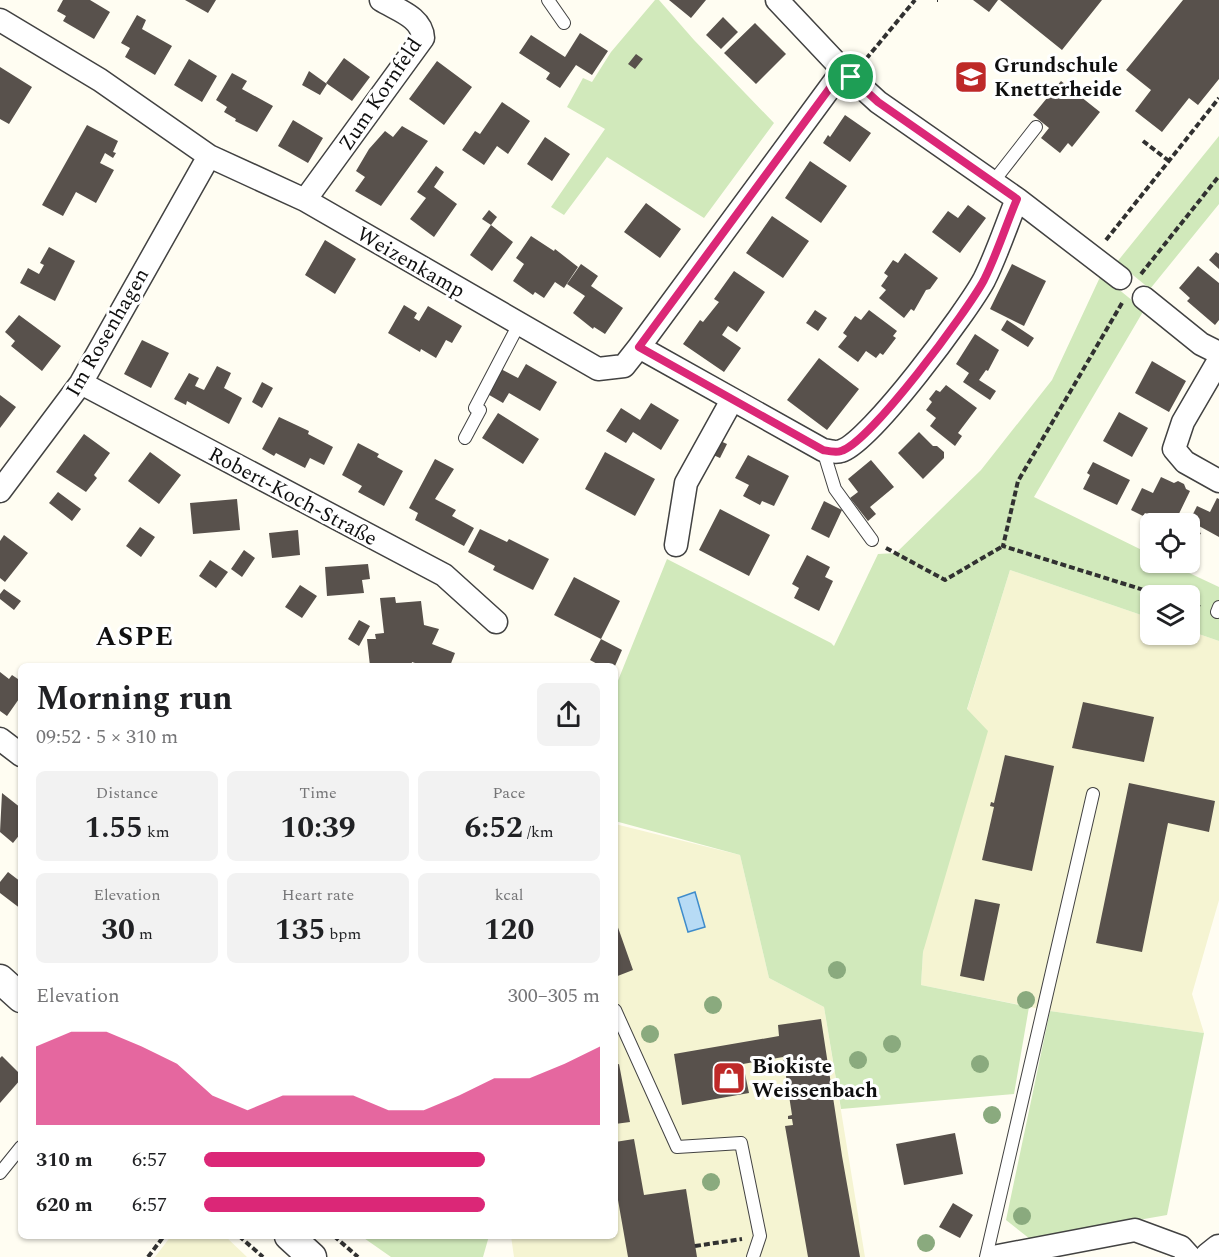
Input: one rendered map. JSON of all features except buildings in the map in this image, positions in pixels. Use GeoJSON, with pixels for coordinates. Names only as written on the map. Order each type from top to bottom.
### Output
{"type":"FeatureCollection","features":[{"type":"Feature","properties":{"kind":"street","name":"Zum Kornfeld"},"geometry":{"type":"LineString","coordinates":[[305,200],[423,38],[422,28],[416,20],[381,0]]}},
{"type":"Feature","properties":{"kind":"street"},"geometry":{"type":"LineString","coordinates":[[777,0],[843,70],[878,102],[1017,199],[1201,344],[1219,353]]}},
{"type":"Feature","properties":{"kind":"street","name":"Weizenkamp"},"geometry":{"type":"LineString","coordinates":[[3,28],[100,80],[209,156],[305,200],[598,369],[624,366],[843,70]]}},
{"type":"Feature","properties":{"kind":"street","name":"Im Rosenhagen"},"geometry":{"type":"LineString","coordinates":[[0,490],[81,384],[209,156]]}},
{"type":"Feature","properties":{"kind":"street"},"geometry":{"type":"LineString","coordinates":[[639,347],[732,400],[832,451],[860,440],[895,402],[962,314],[984,280],[1017,199]]}},
{"type":"Feature","properties":{"kind":"street"},"geometry":{"type":"LineString","coordinates":[[1219,360],[1184,422],[1174,449],[1185,462],[1219,481]]}},
{"type":"Feature","properties":{"kind":"street","name":"Robert-Koch-Straße"},"geometry":{"type":"LineString","coordinates":[[81,384],[444,575],[496,622]]}},
{"type":"Feature","properties":{"kind":"street"},"geometry":{"type":"LineString","coordinates":[[676,545],[686,483],[732,400]]}},
{"type":"Feature","properties":{"kind":"street"},"geometry":{"type":"LineString","coordinates":[[0,739],[18,753]]}},
{"type":"Feature","properties":{"kind":"street"},"geometry":{"type":"LineString","coordinates":[[0,979],[18,995]]}},
{"type":"Feature","properties":{"kind":"street"},"geometry":{"type":"LineString","coordinates":[[993,1257],[1135,1230],[1181,1247],[1190,1257]]}},
{"type":"Feature","properties":{"kind":"street"},"geometry":{"type":"LineString","coordinates":[[292,1239],[312,1257]]}},
{"type":"Feature","properties":{"kind":"street"},"geometry":{"type":"LineString","coordinates":[[1209,1257],[1219,1249]]}},
{"type":"Feature","properties":{"kind":"lane"},"geometry":{"type":"LineString","coordinates":[[548,0],[564,23]]}},
{"type":"Feature","properties":{"kind":"lane"},"geometry":{"type":"LineString","coordinates":[[993,182],[1036,126]]}},
{"type":"Feature","properties":{"kind":"lane"},"geometry":{"type":"LineString","coordinates":[[465,438],[480,410],[475,408],[519,324]]}},
{"type":"Feature","properties":{"kind":"lane"},"geometry":{"type":"LineString","coordinates":[[832,451],[835,489],[872,540]]}},
{"type":"Feature","properties":{"kind":"lane"},"geometry":{"type":"LineString","coordinates":[[986,1257],[1093,794]]}},
{"type":"Feature","properties":{"kind":"lane"},"geometry":{"type":"LineString","coordinates":[[618,1017],[677,1147],[741,1143],[760,1236],[753,1257]]}},
{"type":"Feature","properties":{"kind":"lane"},"geometry":{"type":"LineString","coordinates":[[0,1173],[18,1151]]}},
{"type":"Feature","properties":{"kind":"path"},"geometry":{"type":"LineString","coordinates":[[861,86],[862,64],[915,0]]}},
{"type":"Feature","properties":{"kind":"path"},"geometry":{"type":"LineString","coordinates":[[1092,258],[1219,98]]}},
{"type":"Feature","properties":{"kind":"path"},"geometry":{"type":"LineString","coordinates":[[1143,141],[1168,161]]}},
{"type":"Feature","properties":{"kind":"path"},"geometry":{"type":"LineString","coordinates":[[872,540],[945,580],[1003,546],[1018,481],[1131,288],[1219,176]]}},
{"type":"Feature","properties":{"kind":"path"},"geometry":{"type":"LineString","coordinates":[[1003,546],[1140,589]]}},
{"type":"Feature","properties":{"kind":"path"},"geometry":{"type":"LineString","coordinates":[[695,1246],[760,1236]]}},
{"type":"Feature","properties":{"kind":"path"},"geometry":{"type":"LineString","coordinates":[[148,1257],[162,1239]]}},
{"type":"Feature","properties":{"kind":"path"},"geometry":{"type":"LineString","coordinates":[[242,1239],[263,1257]]}},
{"type":"Feature","properties":{"kind":"path"},"geometry":{"type":"LineString","coordinates":[[337,1239],[358,1257]]}},
{"type":"Feature","properties":{"kind":"green space"},"geometry":{"type":"Polygon","coordinates":[[[655,0],[659,0],[774,123],[704,218],[607,157],[564,215],[551,207],[605,129],[567,107],[583,78],[592,82],[611,52],[655,0]]]}},
{"type":"Feature","properties":{"kind":"green space"},"geometry":{"type":"Polygon","coordinates":[[[1219,136],[1219,204],[1150,289],[1117,262],[1219,136]]]}},
{"type":"Feature","properties":{"kind":"green space"},"geometry":{"type":"Polygon","coordinates":[[[1101,275],[1144,310],[1034,497],[1140,549],[1140,573],[1189,573],[1219,587],[1219,641],[1200,634],[1200,585],[1140,585],[1140,615],[1010,570],[967,709],[988,731],[923,952],[921,985],[1029,1007],[1014,1094],[841,1109],[824,1007],[769,978],[740,855],[618,822],[618,681],[667,559],[834,646],[878,554],[896,553],[981,470],[1052,380],[1101,275]]]}},
{"type":"Feature","properties":{"kind":"green space"},"geometry":{"type":"Polygon","coordinates":[[[1010,570],[1140,615],[1140,645],[1200,645],[1200,634],[1219,641],[1219,900],[1192,994],[1204,1033],[1050,1011],[921,985],[923,952],[967,710],[1010,570]]]}},
{"type":"Feature","properties":{"kind":"green space"},"geometry":{"type":"Polygon","coordinates":[[[618,825],[740,855],[769,978],[824,1007],[865,1257],[514,1257],[511,1239],[618,1239],[618,825]]]}},
{"type":"Feature","properties":{"kind":"green space"},"geometry":{"type":"Polygon","coordinates":[[[1050,1011],[1204,1033],[1167,1215],[1030,1239],[1006,1220],[1050,1011]]]}},
{"type":"Feature","properties":{"kind":"green space"},"geometry":{"type":"Polygon","coordinates":[[[169,1239],[228,1239],[247,1257],[155,1257],[169,1239]]]}},
{"type":"Feature","properties":{"kind":"green space"},"geometry":{"type":"Polygon","coordinates":[[[365,1239],[488,1239],[483,1257],[391,1257],[365,1239]]]}},
{"type":"Feature","properties":{"kind":"water"},"geometry":{"type":"Polygon","coordinates":[[[695,892],[705,927],[688,932],[678,898],[695,892]]]}},
{"type":"Feature","properties":{"kind":"place","name":"Grundschule Knetterheide"},"geometry":{"type":"Point","coordinates":[971,77]}},
{"type":"Feature","properties":{"kind":"place","name":"Biokiste Weissenbach"},"geometry":{"type":"Point","coordinates":[729,1078]}},
{"type":"Feature","properties":{"kind":"district","name":"ASPE"},"geometry":{"type":"Point","coordinates":[135,636]}},
{"type":"Feature","properties":{"kind":"route"},"geometry":{"type":"LineString","coordinates":[[843,70],[851,77],[878,102],[911,127],[1017,199],[984,280],[962,314],[895,402],[860,440],[841,452],[823,450],[639,347],[843,70]]}}]}
